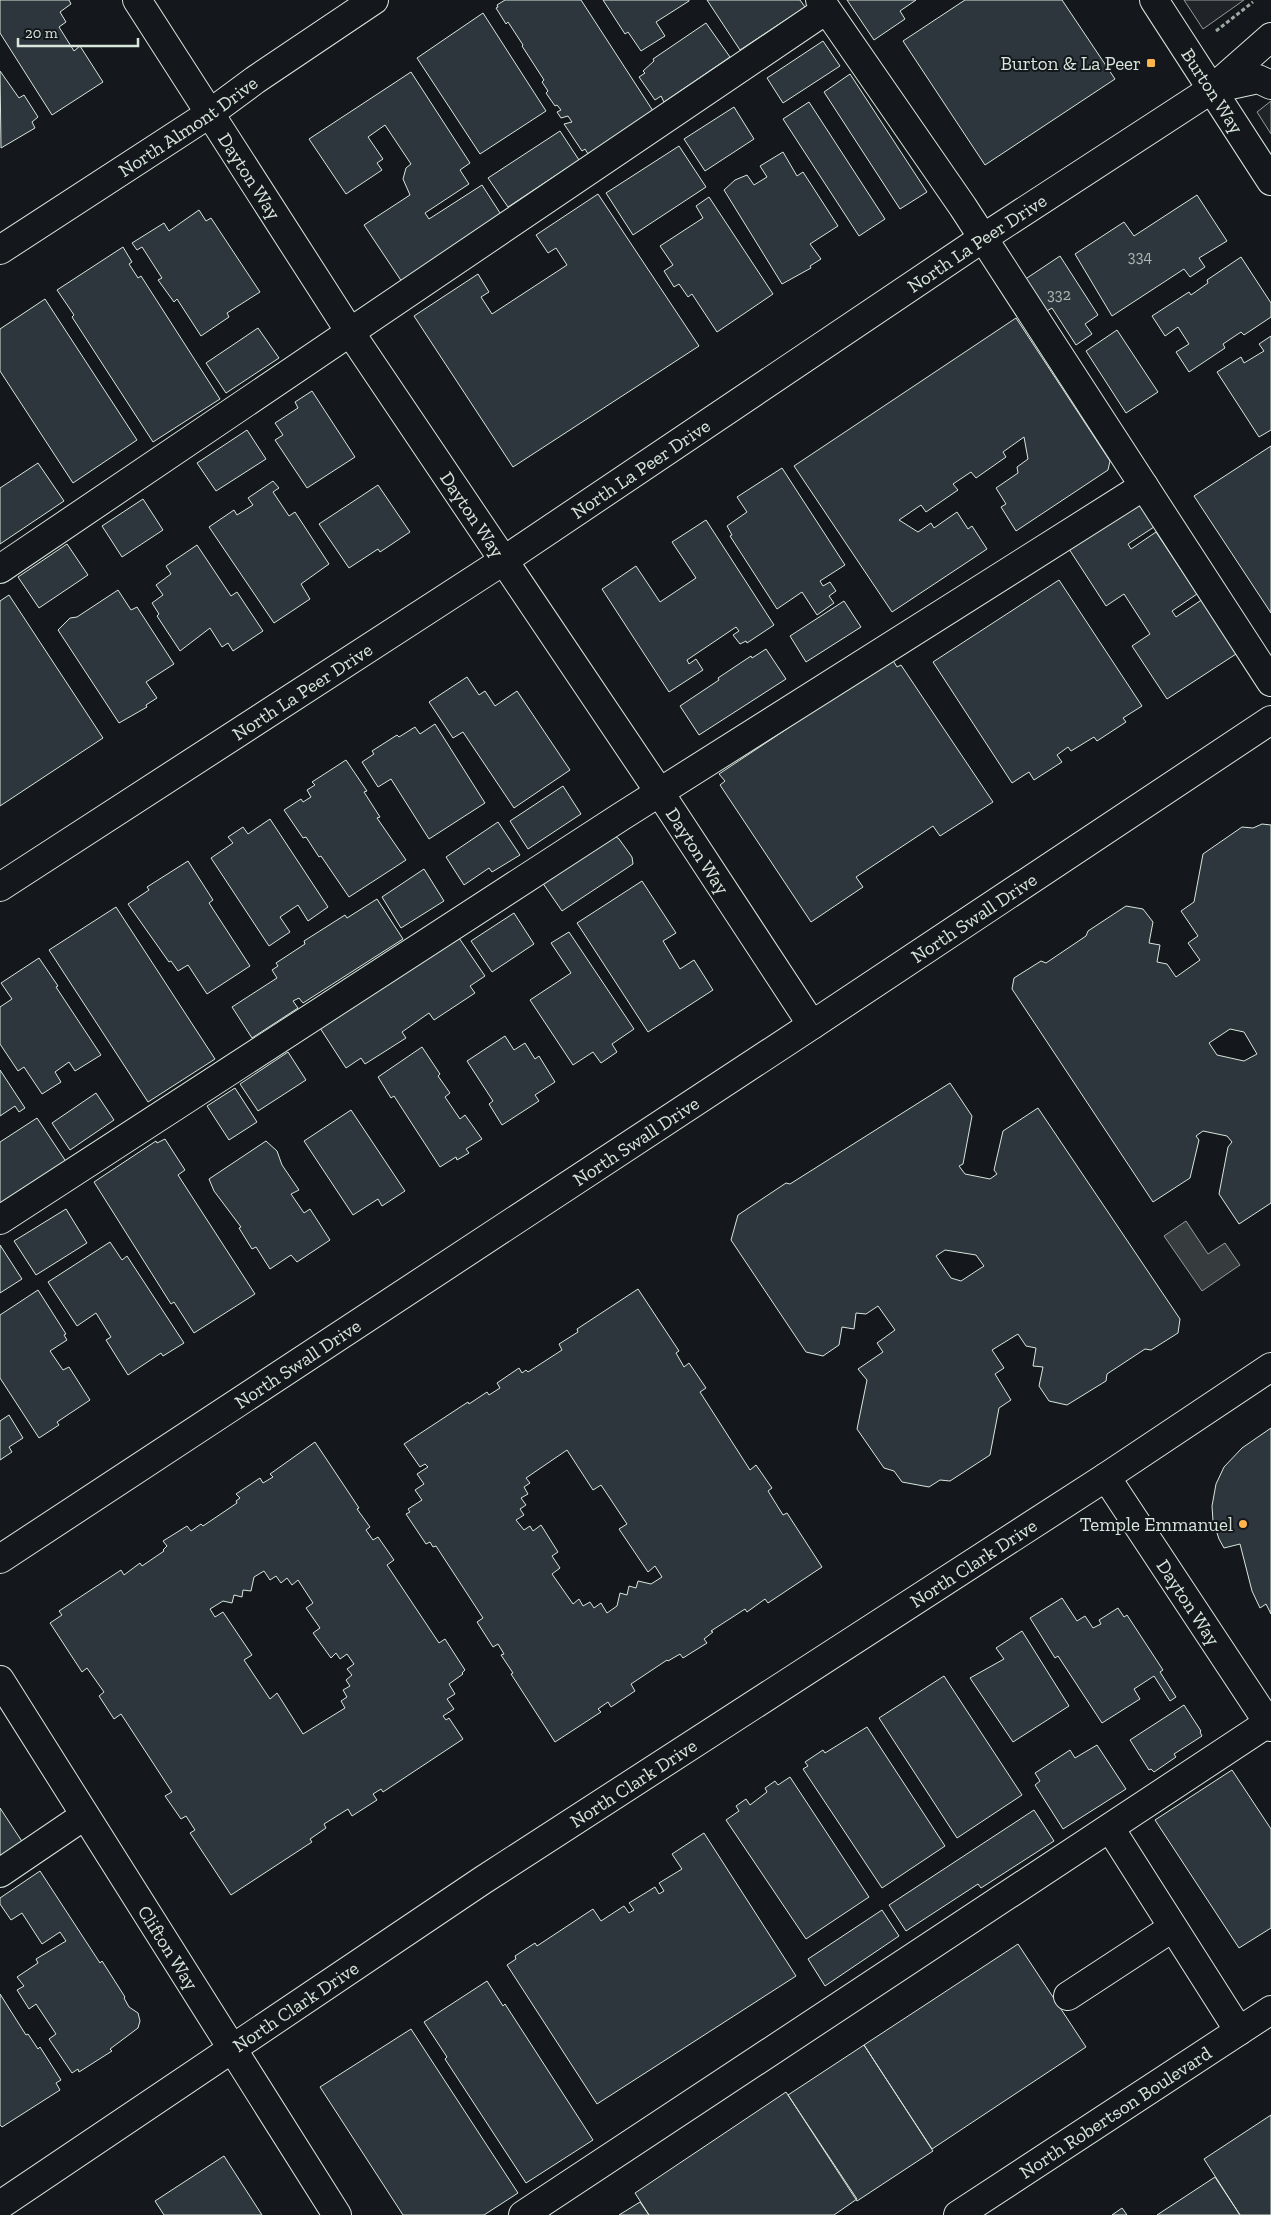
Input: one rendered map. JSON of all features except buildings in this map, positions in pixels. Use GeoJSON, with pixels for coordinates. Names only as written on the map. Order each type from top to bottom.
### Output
{"type":"FeatureCollection","features":[{"type":"Feature","properties":{"kind":"street","name":"Dayton Way"},"geometry":{"type":"LineString","coordinates":[[137,0],[350,332],[660,793],[812,1025]]}},
{"type":"Feature","properties":{"kind":"street","name":"North Almont Drive"},"geometry":{"type":"LineString","coordinates":[[0,250],[209,114],[254,80],[374,0]]}},
{"type":"Feature","properties":{"kind":"street","name":"Burton Way"},"geometry":{"type":"LineString","coordinates":[[1154,0],[1271,181]]}},
{"type":"Feature","properties":{"kind":"street"},"geometry":{"type":"LineString","coordinates":[[0,569],[350,332],[823,5],[983,238],[1271,682]]}},
{"type":"Feature","properties":{"kind":"street","name":"North La Peer Drive"},"geometry":{"type":"LineString","coordinates":[[0,887],[503,561],[983,238],[1212,89],[1271,37]]}},
{"type":"Feature","properties":{"kind":"street"},"geometry":{"type":"LineString","coordinates":[[1212,89],[1258,79],[1271,85]]}},
{"type":"Feature","properties":{"kind":"street"},"geometry":{"type":"LineString","coordinates":[[0,1220],[622,816],[1144,486]]}},
{"type":"Feature","properties":{"kind":"street","name":"North Swall Drive"},"geometry":{"type":"LineString","coordinates":[[0,1559],[812,1025],[1271,720]]}},
{"type":"Feature","properties":{"kind":"street","name":"North Clark Drive"},"geometry":{"type":"LineString","coordinates":[[0,2205],[483,1880],[1106,1477],[1271,1367]]}},
{"type":"Feature","properties":{"kind":"street","name":"Dayton Way"},"geometry":{"type":"LineString","coordinates":[[1106,1477],[1270,1724]]}},
{"type":"Feature","properties":{"kind":"street","name":"Clifton Way"},"geometry":{"type":"LineString","coordinates":[[0,1680],[337,2215]]}},
{"type":"Feature","properties":{"kind":"street"},"geometry":{"type":"LineString","coordinates":[[523,2215],[1270,1724]]}},
{"type":"Feature","properties":{"kind":"street"},"geometry":{"type":"LineString","coordinates":[[0,1873],[84,1816]]}},
{"type":"Feature","properties":{"kind":"street"},"geometry":{"type":"LineString","coordinates":[[1110,1828],[1239,2031]]}},
{"type":"Feature","properties":{"kind":"street"},"geometry":{"type":"LineString","coordinates":[[1068,1996],[1172,1928]]}},
{"type":"Feature","properties":{"kind":"street","name":"North Robertson Boulevard"},"geometry":{"type":"LineString","coordinates":[[958,2215],[1271,2010]]}},
{"type":"Feature","properties":{"kind":"path"},"geometry":{"type":"LineString","coordinates":[[1208,36],[1253,2]]}},
{"type":"Feature","properties":{"kind":"shaded area"},"geometry":{"type":"Polygon","coordinates":[[[1184,0],[1244,0],[1203,29],[1184,0]]]}},
{"type":"Feature","properties":{"kind":"shaded area"},"geometry":{"type":"Polygon","coordinates":[[[1271,101],[1271,134],[1257,112],[1271,101]]]}},
{"type":"Feature","properties":{"kind":"shaded area"},"geometry":{"type":"Polygon","coordinates":[[[1186,1221],[1208,1254],[1225,1243],[1240,1265],[1202,1291],[1164,1236],[1186,1221]]]}},
{"type":"Feature","properties":{"kind":"place","name":"Burton & La Peer"},"geometry":{"type":"Point","coordinates":[1151,63]}},
{"type":"Feature","properties":{"kind":"place","name":"Temple Emmanuel"},"geometry":{"type":"Point","coordinates":[1243,1524]}}]}
